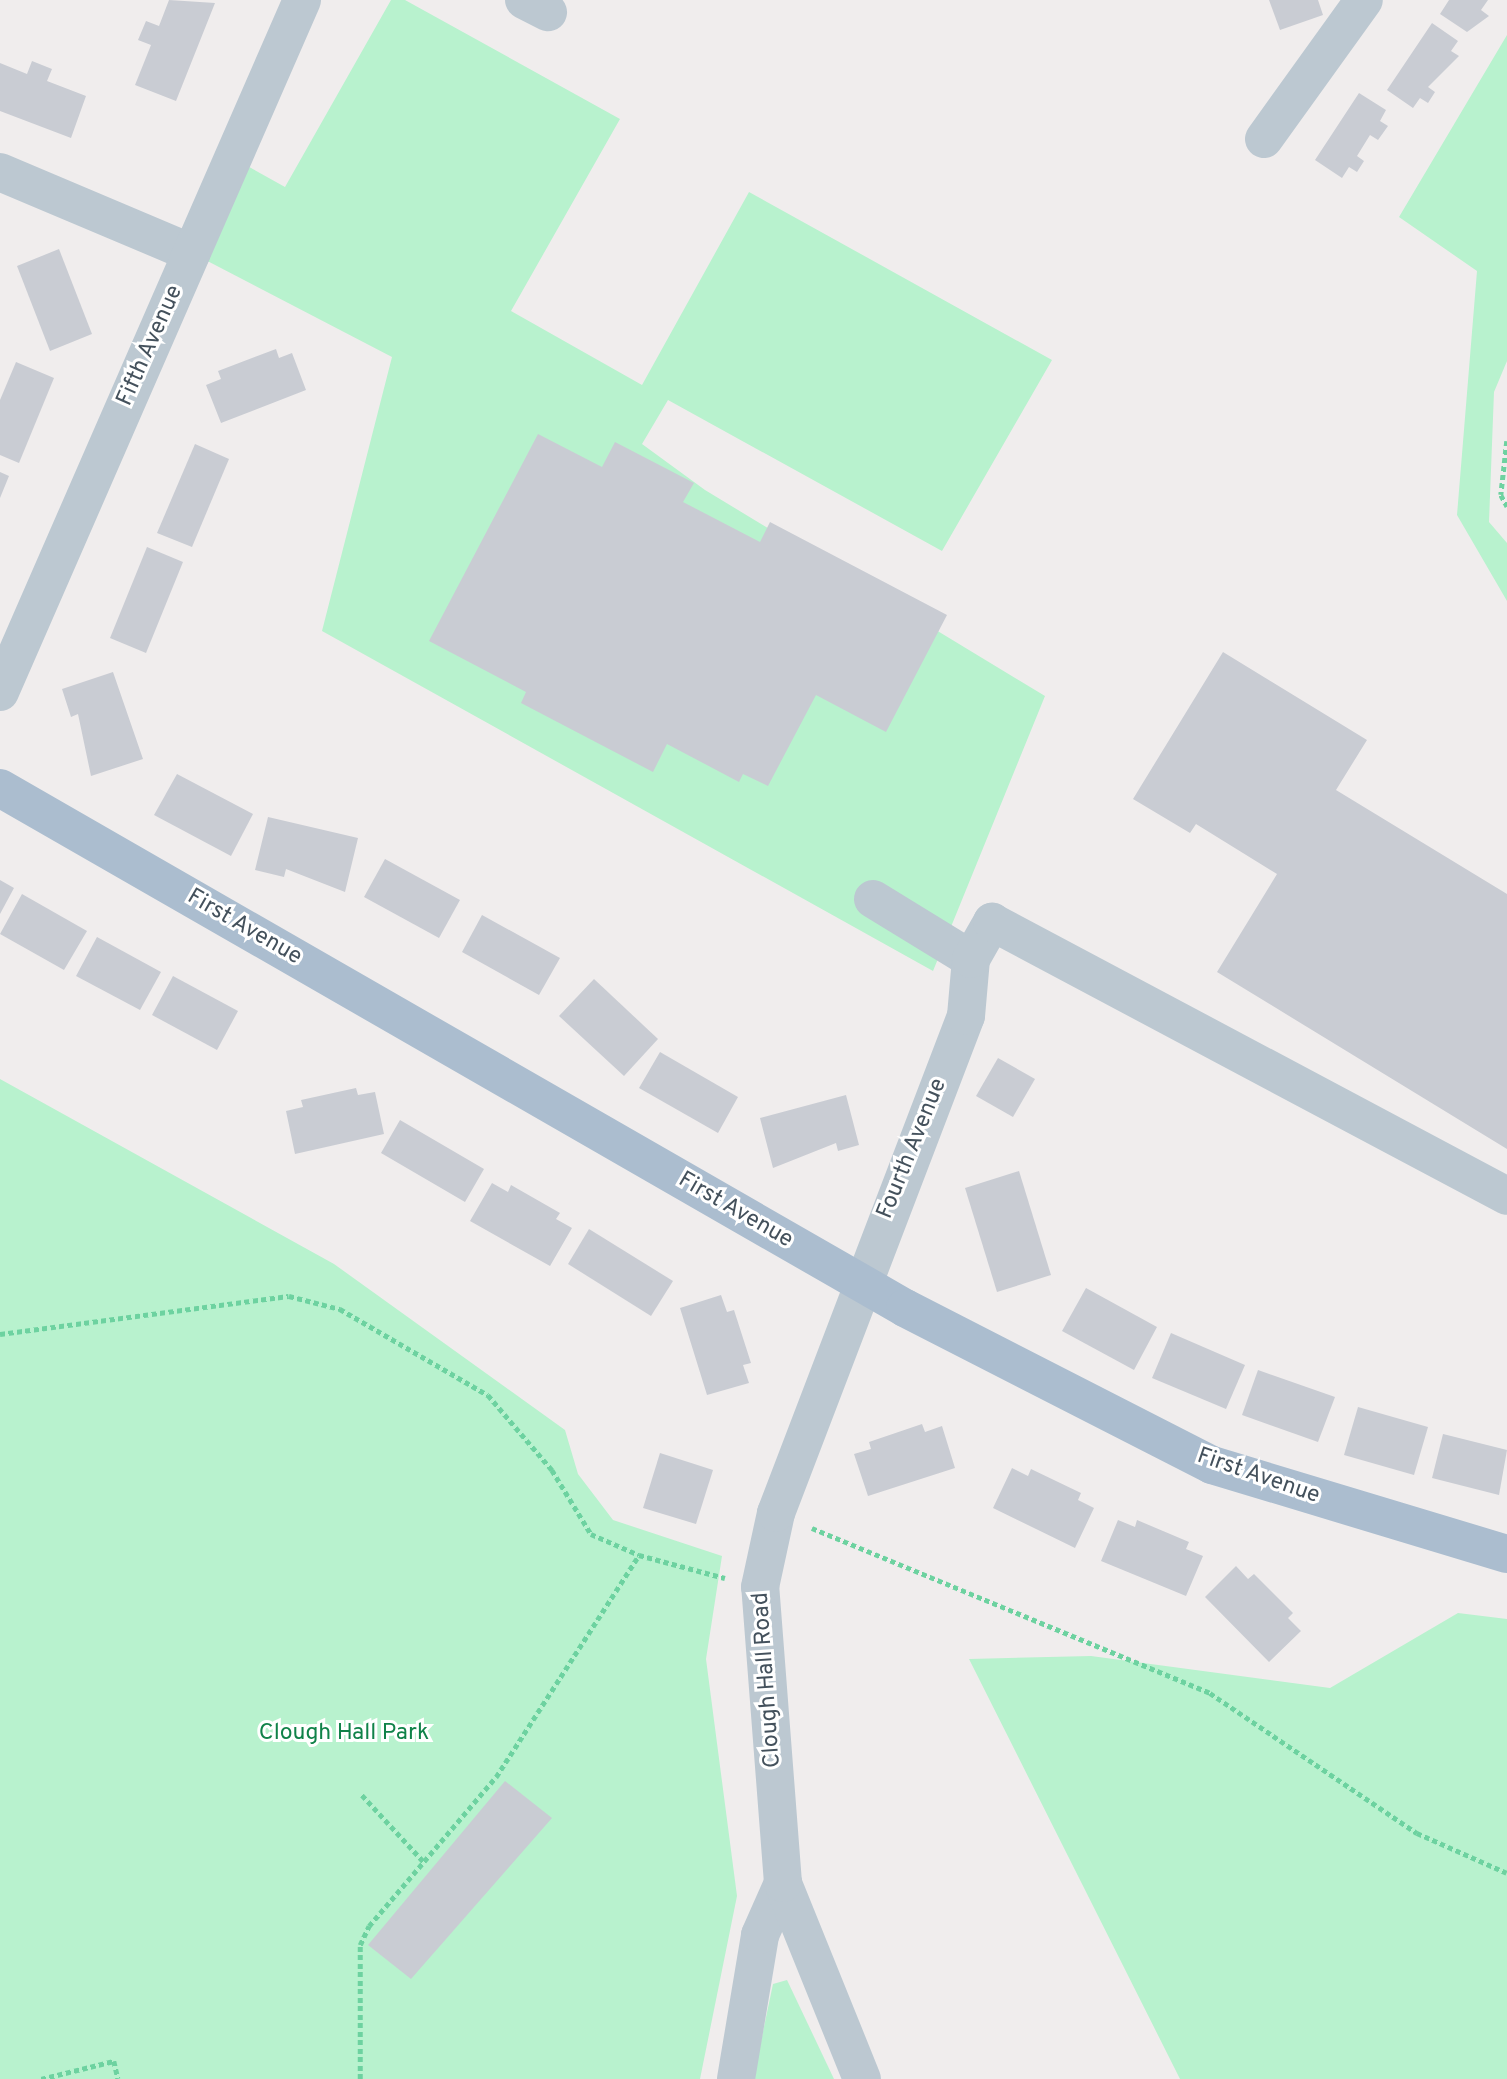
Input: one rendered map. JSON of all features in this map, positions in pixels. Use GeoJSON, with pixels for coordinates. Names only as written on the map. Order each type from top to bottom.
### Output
{"type":"FeatureCollection","features":[{"type":"Feature","properties":{"kind":"main road","name":"First Avenue"},"geometry":{"type":"LineString","coordinates":[[0,788],[860,1283],[1212,1465],[1507,1554]]}},
{"type":"Feature","properties":{"kind":"street","name":"Fifth Avenue"},"geometry":{"type":"LineString","coordinates":[[0,692],[302,0]]}},
{"type":"Feature","properties":{"kind":"street"},"geometry":{"type":"LineString","coordinates":[[1264,139],[1364,0]]}},
{"type":"Feature","properties":{"kind":"street"},"geometry":{"type":"LineString","coordinates":[[0,172],[192,253]]}},
{"type":"Feature","properties":{"kind":"street"},"geometry":{"type":"LineString","coordinates":[[873,899],[971,959],[992,922],[1507,1196]]}},
{"type":"Feature","properties":{"kind":"street","name":"Fourth Avenue"},"geometry":{"type":"LineString","coordinates":[[860,1283],[966,1016],[971,959]]}},
{"type":"Feature","properties":{"kind":"street","name":"Clough Hall Road"},"geometry":{"type":"LineString","coordinates":[[860,1283],[776,1513],[760,1587],[783,1883],[862,2079]]}},
{"type":"Feature","properties":{"kind":"street"},"geometry":{"type":"LineString","coordinates":[[736,2079],[760,1935],[783,1883]]}},
{"type":"Feature","properties":{"kind":"path"},"geometry":{"type":"LineString","coordinates":[[1507,441],[1501,495],[1507,506]]}},
{"type":"Feature","properties":{"kind":"path"},"geometry":{"type":"LineString","coordinates":[[0,1334],[289,1296],[340,1309],[488,1395],[552,1470],[591,1534],[639,1555],[760,1587]]}},
{"type":"Feature","properties":{"kind":"path"},"geometry":{"type":"LineString","coordinates":[[776,1513],[1210,1693],[1417,1833],[1507,1873]]}},
{"type":"Feature","properties":{"kind":"path"},"geometry":{"type":"LineString","coordinates":[[360,2079],[360,1945],[424,1862],[496,1777],[639,1555]]}},
{"type":"Feature","properties":{"kind":"path"},"geometry":{"type":"LineString","coordinates":[[362,1795],[424,1862]]}},
{"type":"Feature","properties":{"kind":"path"},"geometry":{"type":"LineString","coordinates":[[41,2079],[114,2061],[118,2079]]}},
{"type":"Feature","properties":{"kind":"green space"},"geometry":{"type":"Polygon","coordinates":[[[391,0],[405,0],[620,119],[511,311],[642,385],[749,192],[1052,360],[942,551],[668,400],[642,444],[705,490],[1045,696],[933,971],[322,631],[392,357],[192,253],[233,158],[285,187],[391,0]]]}},
{"type":"Feature","properties":{"kind":"green space"},"geometry":{"type":"Polygon","coordinates":[[[1507,35],[1507,361],[1494,392],[1489,522],[1507,543],[1507,601],[1457,515],[1477,271],[1399,217],[1507,35]]]}},
{"type":"Feature","properties":{"kind":"green space","name":"Clough Hall Park"},"geometry":{"type":"Polygon","coordinates":[[[0,1079],[334,1264],[565,1430],[578,1474],[613,1520],[722,1556],[706,1659],[737,1896],[700,2079],[0,2079],[0,1079]]]}},
{"type":"Feature","properties":{"kind":"green space"},"geometry":{"type":"Polygon","coordinates":[[[1458,1613],[1507,1619],[1507,2079],[1180,2079],[969,1659],[1091,1656],[1330,1688],[1458,1613]]]}},
{"type":"Feature","properties":{"kind":"green space"},"geometry":{"type":"Polygon","coordinates":[[[787,1980],[834,2079],[753,2079],[773,1984],[787,1980]]]}},
{"type":"Feature","properties":{"kind":"building"},"geometry":{"type":"Polygon","coordinates":[[[169,0],[215,3],[176,101],[135,85],[151,45],[138,40],[146,21],[159,26],[169,0]]]}},
{"type":"Feature","properties":{"kind":"building"},"geometry":{"type":"Polygon","coordinates":[[[1269,0],[1318,0],[1323,15],[1280,30],[1269,0]]]}},
{"type":"Feature","properties":{"kind":"building"},"geometry":{"type":"Polygon","coordinates":[[[1449,0],[1488,0],[1481,10],[1489,16],[1467,32],[1440,14],[1449,0]]]}},
{"type":"Feature","properties":{"kind":"building"},"geometry":{"type":"Polygon","coordinates":[[[1432,23],[1458,41],[1451,51],[1459,56],[1428,87],[1435,92],[1428,103],[1420,98],[1413,108],[1387,90],[1432,23]]]}},
{"type":"Feature","properties":{"kind":"building"},"geometry":{"type":"Polygon","coordinates":[[[32,61],[52,69],[47,81],[86,96],[71,138],[0,111],[0,63],[27,74],[32,61]]]}},
{"type":"Feature","properties":{"kind":"building"},"geometry":{"type":"Polygon","coordinates":[[[1359,93],[1386,110],[1380,121],[1388,126],[1378,140],[1370,135],[1357,156],[1364,161],[1357,172],[1349,167],[1342,178],[1315,160],[1359,93]]]}},
{"type":"Feature","properties":{"kind":"building"},"geometry":{"type":"Polygon","coordinates":[[[59,249],[92,334],[50,351],[17,266],[59,249]]]}},
{"type":"Feature","properties":{"kind":"building"},"geometry":{"type":"Polygon","coordinates":[[[276,349],[279,358],[292,353],[306,390],[221,423],[206,385],[221,379],[218,371],[276,349]]]}},
{"type":"Feature","properties":{"kind":"building"},"geometry":{"type":"Polygon","coordinates":[[[16,362],[54,378],[19,463],[0,455],[0,400],[16,362]]]}},
{"type":"Feature","properties":{"kind":"building"},"geometry":{"type":"Polygon","coordinates":[[[538,434],[602,467],[615,442],[694,483],[683,502],[760,542],[770,522],[947,615],[886,732],[816,695],[768,786],[743,774],[739,782],[667,744],[653,772],[521,703],[526,692],[429,641],[538,434]]]}},
{"type":"Feature","properties":{"kind":"building"},"geometry":{"type":"Polygon","coordinates":[[[195,444],[229,459],[192,547],[157,533],[195,444]]]}},
{"type":"Feature","properties":{"kind":"building"},"geometry":{"type":"Polygon","coordinates":[[[0,472],[9,476],[0,498],[0,472]]]}},
{"type":"Feature","properties":{"kind":"building"},"geometry":{"type":"Polygon","coordinates":[[[147,547],[183,562],[146,653],[110,638],[147,547]]]}},
{"type":"Feature","properties":{"kind":"building"},"geometry":{"type":"Polygon","coordinates":[[[1223,652],[1367,740],[1336,790],[1507,894],[1507,1149],[1217,972],[1277,874],[1196,824],[1190,833],[1133,799],[1223,652]]]}},
{"type":"Feature","properties":{"kind":"building"},"geometry":{"type":"Polygon","coordinates":[[[113,672],[143,759],[91,776],[78,714],[71,717],[62,689],[113,672]]]}},
{"type":"Feature","properties":{"kind":"building"},"geometry":{"type":"Polygon","coordinates":[[[177,774],[253,814],[231,856],[154,815],[177,774]]]}},
{"type":"Feature","properties":{"kind":"building"},"geometry":{"type":"Polygon","coordinates":[[[268,817],[358,838],[345,892],[286,869],[284,877],[255,870],[268,817]]]}},
{"type":"Feature","properties":{"kind":"building"},"geometry":{"type":"Polygon","coordinates":[[[385,859],[460,900],[439,938],[364,897],[385,859]]]}},
{"type":"Feature","properties":{"kind":"building"},"geometry":{"type":"Polygon","coordinates":[[[0,880],[14,888],[0,914],[0,880]]]}},
{"type":"Feature","properties":{"kind":"building"},"geometry":{"type":"Polygon","coordinates":[[[22,894],[87,931],[64,970],[0,934],[22,894]]]}},
{"type":"Feature","properties":{"kind":"building"},"geometry":{"type":"Polygon","coordinates":[[[482,915],[560,958],[539,995],[462,952],[482,915]]]}},
{"type":"Feature","properties":{"kind":"building"},"geometry":{"type":"Polygon","coordinates":[[[97,937],[161,972],[140,1010],[76,976],[97,937]]]}},
{"type":"Feature","properties":{"kind":"building"},"geometry":{"type":"Polygon","coordinates":[[[173,976],[238,1011],[217,1050],[152,1015],[173,976]]]}},
{"type":"Feature","properties":{"kind":"building"},"geometry":{"type":"Polygon","coordinates":[[[594,979],[658,1039],[624,1076],[559,1016],[594,979]]]}},
{"type":"Feature","properties":{"kind":"building"},"geometry":{"type":"Polygon","coordinates":[[[660,1052],[738,1097],[718,1133],[639,1088],[660,1052]]]}},
{"type":"Feature","properties":{"kind":"building"},"geometry":{"type":"Polygon","coordinates":[[[998,1058],[1035,1079],[1013,1117],[976,1096],[998,1058]]]}},
{"type":"Feature","properties":{"kind":"building"},"geometry":{"type":"Polygon","coordinates":[[[356,1088],[358,1095],[375,1092],[384,1134],[295,1154],[286,1111],[303,1107],[301,1100],[356,1088]]]}},
{"type":"Feature","properties":{"kind":"building"},"geometry":{"type":"Polygon","coordinates":[[[846,1095],[859,1145],[838,1151],[836,1143],[773,1168],[760,1118],[846,1095]]]}},
{"type":"Feature","properties":{"kind":"building"},"geometry":{"type":"Polygon","coordinates":[[[400,1120],[484,1169],[465,1202],[381,1153],[400,1120]]]}},
{"type":"Feature","properties":{"kind":"building"},"geometry":{"type":"Polygon","coordinates":[[[1019,1171],[1051,1275],[997,1292],[965,1188],[1019,1171]]]}},
{"type":"Feature","properties":{"kind":"building"},"geometry":{"type":"Polygon","coordinates":[[[492,1183],[508,1192],[511,1185],[560,1213],[556,1219],[572,1228],[550,1266],[470,1221],[492,1183]]]}},
{"type":"Feature","properties":{"kind":"building"},"geometry":{"type":"Polygon","coordinates":[[[589,1229],[673,1281],[651,1316],[568,1264],[589,1229]]]}},
{"type":"Feature","properties":{"kind":"building"},"geometry":{"type":"Polygon","coordinates":[[[1086,1288],[1157,1327],[1134,1370],[1062,1331],[1086,1288]]]}},
{"type":"Feature","properties":{"kind":"building"},"geometry":{"type":"Polygon","coordinates":[[[721,1295],[727,1312],[734,1310],[751,1363],[743,1365],[749,1383],[707,1395],[680,1308],[721,1295]]]}},
{"type":"Feature","properties":{"kind":"building"},"geometry":{"type":"Polygon","coordinates":[[[1171,1333],[1245,1365],[1226,1409],[1152,1378],[1171,1333]]]}},
{"type":"Feature","properties":{"kind":"building"},"geometry":{"type":"Polygon","coordinates":[[[1258,1370],[1335,1397],[1318,1442],[1242,1415],[1258,1370]]]}},
{"type":"Feature","properties":{"kind":"building"},"geometry":{"type":"Polygon","coordinates":[[[1358,1407],[1428,1427],[1414,1475],[1344,1455],[1358,1407]]]}},
{"type":"Feature","properties":{"kind":"building"},"geometry":{"type":"Polygon","coordinates":[[[922,1424],[925,1432],[942,1426],[955,1468],[868,1496],[854,1454],[871,1449],[869,1442],[922,1424]]]}},
{"type":"Feature","properties":{"kind":"building"},"geometry":{"type":"Polygon","coordinates":[[[1443,1434],[1507,1450],[1499,1495],[1432,1478],[1443,1434]]]}},
{"type":"Feature","properties":{"kind":"building"},"geometry":{"type":"Polygon","coordinates":[[[660,1453],[713,1470],[696,1524],[643,1508],[660,1453]]]}},
{"type":"Feature","properties":{"kind":"building"},"geometry":{"type":"Polygon","coordinates":[[[1012,1468],[1028,1476],[1031,1469],[1081,1493],[1078,1500],[1094,1508],[1075,1548],[993,1508],[1012,1468]]]}},
{"type":"Feature","properties":{"kind":"building"},"geometry":{"type":"Polygon","coordinates":[[[1118,1520],[1135,1527],[1137,1520],[1189,1542],[1186,1549],[1203,1556],[1186,1596],[1101,1561],[1118,1520]]]}},
{"type":"Feature","properties":{"kind":"building"},"geometry":{"type":"Polygon","coordinates":[[[1236,1566],[1248,1579],[1254,1574],[1293,1613],[1288,1618],[1301,1631],[1269,1662],[1205,1597],[1236,1566]]]}},
{"type":"Feature","properties":{"kind":"building"},"geometry":{"type":"Polygon","coordinates":[[[505,1781],[552,1818],[411,1979],[368,1945],[505,1781]]]}}]}
